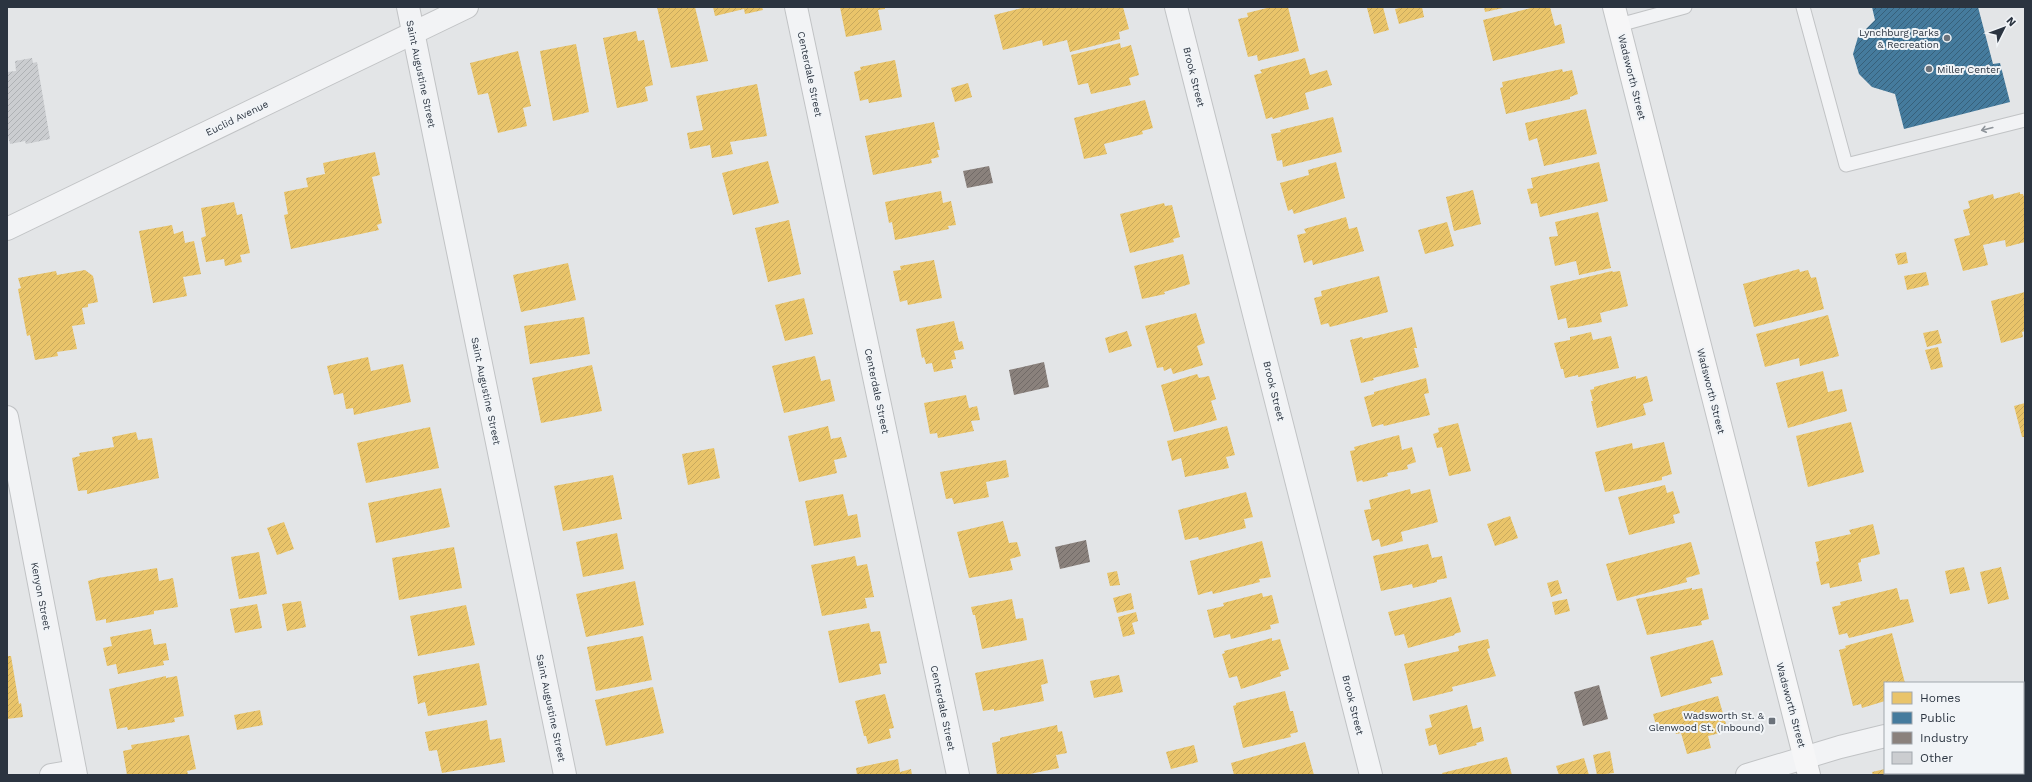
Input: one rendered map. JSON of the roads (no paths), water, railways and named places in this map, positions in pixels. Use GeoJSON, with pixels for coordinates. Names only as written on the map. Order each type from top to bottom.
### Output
{"type":"FeatureCollection","features":[{"type":"Feature","properties":{"kind":"street","name":"Saint Augustine Street"},"geometry":{"type":"LineString","coordinates":[[408,7],[565,775]]}},
{"type":"Feature","properties":{"kind":"street","name":"Euclid Avenue"},"geometry":{"type":"LineString","coordinates":[[7,229],[467,7]]}},
{"type":"Feature","properties":{"kind":"street","name":"Centerdale Street"},"geometry":{"type":"LineString","coordinates":[[796,7],[958,775]]}},
{"type":"Feature","properties":{"kind":"street","name":"Brook Street"},"geometry":{"type":"LineString","coordinates":[[1176,7],[1371,775]]}},
{"type":"Feature","properties":{"kind":"street","name":"Wadsworth Street"},"geometry":{"type":"LineString","coordinates":[[1616,16],[1741,514],[1807,767]]}},
{"type":"Feature","properties":{"kind":"street","name":"Kenyon Street"},"geometry":{"type":"LineString","coordinates":[[7,417],[75,773]]}},
{"type":"Feature","properties":{"kind":"street"},"geometry":{"type":"LineString","coordinates":[[1747,775],[1807,767],[1840,747],[1884,736]]}},
{"type":"Feature","properties":{"kind":"street"},"geometry":{"type":"LineString","coordinates":[[50,775],[75,773]]}},
{"type":"Feature","properties":{"kind":"lane"},"geometry":{"type":"LineString","coordinates":[[1616,16],[1685,7]]}},
{"type":"Feature","properties":{"kind":"lane"},"geometry":{"type":"LineString","coordinates":[[1803,7],[1846,164],[2025,120]]}},
{"type":"Feature","properties":{"kind":"place","name":"Lynchburg Parks & Recreation"},"geometry":{"type":"Point","coordinates":[1947,38]}},
{"type":"Feature","properties":{"kind":"place","name":"Miller Center"},"geometry":{"type":"Point","coordinates":[1929,69]}},
{"type":"Feature","properties":{"kind":"place","name":"Wadsworth St. & Glenwood St. (Inbound)"},"geometry":{"type":"Point","coordinates":[1772,721]}}]}
